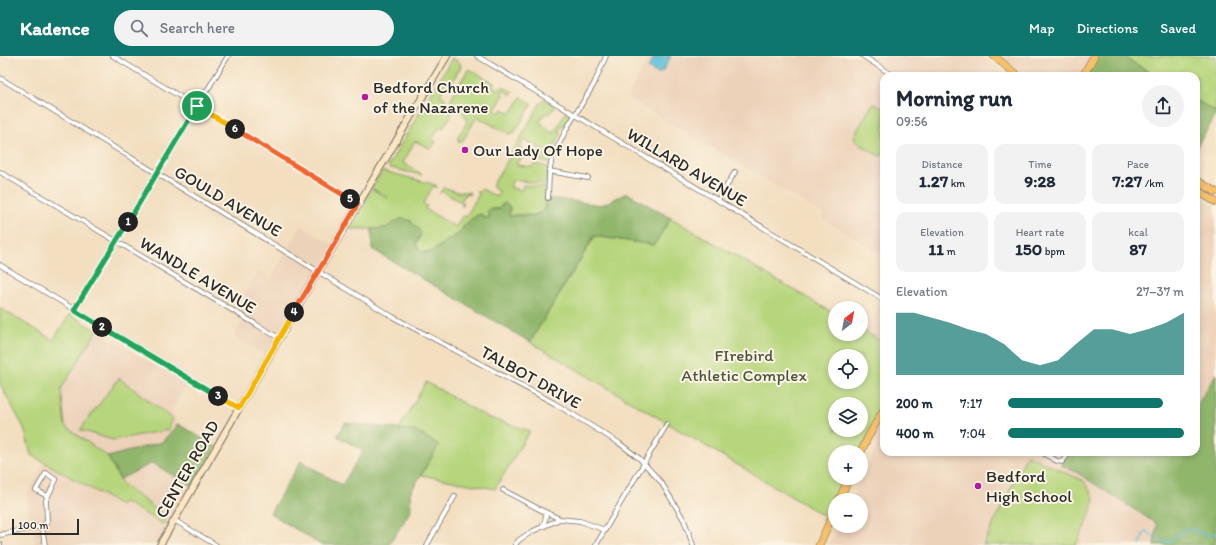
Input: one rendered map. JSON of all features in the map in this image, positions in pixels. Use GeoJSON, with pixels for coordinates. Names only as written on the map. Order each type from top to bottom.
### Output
{"type":"FeatureCollection","features":[{"type":"Feature","properties":{"kind":"main road","name":"CENTER ROAD"},"geometry":{"type":"LineString","coordinates":[[160,545],[318,271],[447,56]]}},
{"type":"Feature","properties":{"kind":"main road"},"geometry":{"type":"LineString","coordinates":[[994,56],[1014,72]]}},
{"type":"Feature","properties":{"kind":"main road"},"geometry":{"type":"LineString","coordinates":[[1085,72],[1094,56]]}},
{"type":"Feature","properties":{"kind":"main road"},"geometry":{"type":"LineString","coordinates":[[1200,182],[1216,192]]}},
{"type":"Feature","properties":{"kind":"main road"},"geometry":{"type":"LineString","coordinates":[[1200,192],[1216,202]]}},
{"type":"Feature","properties":{"kind":"main road"},"geometry":{"type":"LineString","coordinates":[[864,445],[880,416]]}},
{"type":"Feature","properties":{"kind":"main road"},"geometry":{"type":"LineString","coordinates":[[819,545],[828,525]]}},
{"type":"Feature","properties":{"kind":"street"},"geometry":{"type":"LineString","coordinates":[[114,56],[358,204]]}},
{"type":"Feature","properties":{"kind":"street"},"geometry":{"type":"LineString","coordinates":[[74,310],[228,56]]}},
{"type":"Feature","properties":{"kind":"street","name":"WILLARD AVENUE"},"geometry":{"type":"LineString","coordinates":[[477,56],[880,298]]}},
{"type":"Feature","properties":{"kind":"street"},"geometry":{"type":"LineString","coordinates":[[548,198],[549,171],[552,158],[575,115],[594,84],[606,56]]}},
{"type":"Feature","properties":{"kind":"street"},"geometry":{"type":"LineString","coordinates":[[862,56],[888,72]]}},
{"type":"Feature","properties":{"kind":"street","name":"GOULD AVENUE"},"geometry":{"type":"LineString","coordinates":[[0,78],[318,271]]}},
{"type":"Feature","properties":{"kind":"street"},"geometry":{"type":"LineString","coordinates":[[549,171],[588,178]]}},
{"type":"Feature","properties":{"kind":"street","name":"WANDLE AVENUE"},"geometry":{"type":"LineString","coordinates":[[0,172],[279,338]]}},
{"type":"Feature","properties":{"kind":"street"},"geometry":{"type":"LineString","coordinates":[[718,200],[735,172]]}},
{"type":"Feature","properties":{"kind":"street"},"geometry":{"type":"LineString","coordinates":[[0,265],[239,408]]}},
{"type":"Feature","properties":{"kind":"street","name":"TALBOT DRIVE"},"geometry":{"type":"LineString","coordinates":[[318,271],[393,317],[554,403],[619,443],[644,463],[661,482],[684,520],[693,545]]}},
{"type":"Feature","properties":{"kind":"street"},"geometry":{"type":"LineString","coordinates":[[596,545],[667,424]]}},
{"type":"Feature","properties":{"kind":"street"},"geometry":{"type":"LineString","coordinates":[[1047,456],[1057,462],[1062,462],[1067,456]]}},
{"type":"Feature","properties":{"kind":"street"},"geometry":{"type":"LineString","coordinates":[[45,545],[42,528],[47,521],[46,500],[56,480],[46,474],[36,490],[47,496]]}},
{"type":"Feature","properties":{"kind":"street"},"geometry":{"type":"LineString","coordinates":[[504,490],[560,519],[584,522],[605,530]]}},
{"type":"Feature","properties":{"kind":"street"},"geometry":{"type":"LineString","coordinates":[[426,545],[455,496]]}},
{"type":"Feature","properties":{"kind":"street"},"geometry":{"type":"LineString","coordinates":[[543,526],[546,517],[544,512]]}},
{"type":"Feature","properties":{"kind":"street"},"geometry":{"type":"LineString","coordinates":[[514,545],[531,532],[560,519]]}},
{"type":"Feature","properties":{"kind":"street"},"geometry":{"type":"LineString","coordinates":[[174,520],[216,545]]}},
{"type":"Feature","properties":{"kind":"street"},"geometry":{"type":"LineString","coordinates":[[0,535],[36,527],[42,528]]}},
{"type":"Feature","properties":{"kind":"shaded area"},"geometry":{"type":"Polygon","coordinates":[[[651,56],[982,56],[1000,72],[880,72],[880,254],[823,219],[825,215],[627,97],[651,56]]]}},
{"type":"Feature","properties":{"kind":"shaded area"},"geometry":{"type":"Polygon","coordinates":[[[994,56],[1094,56],[1085,72],[1012,71],[994,56]]]}},
{"type":"Feature","properties":{"kind":"shaded area"},"geometry":{"type":"Polygon","coordinates":[[[1200,197],[1216,207],[1216,374],[1200,400],[1200,197]]]}},
{"type":"Feature","properties":{"kind":"shaded area"},"geometry":{"type":"Polygon","coordinates":[[[301,226],[333,245],[269,357],[234,336],[245,318],[235,312],[258,271],[271,279],[301,226]]]}},
{"type":"Feature","properties":{"kind":"shaded area"},"geometry":{"type":"Polygon","coordinates":[[[880,308],[880,341],[868,334],[868,327],[880,308]]]}},
{"type":"Feature","properties":{"kind":"shaded area"},"geometry":{"type":"Polygon","coordinates":[[[97,331],[187,385],[172,409],[178,424],[162,442],[193,487],[174,521],[122,484],[108,457],[65,426],[61,389],[97,331]]]}},
{"type":"Feature","properties":{"kind":"shaded area","name":"Bedford High School"},"geometry":{"type":"Polygon","coordinates":[[[880,416],[880,456],[1041,456],[1076,472],[1157,525],[1154,545],[829,545],[835,533],[868,533],[868,493],[854,493],[858,485],[868,485],[868,465],[878,444],[866,440],[880,416]]]}},
{"type":"Feature","properties":{"kind":"shaded area"},"geometry":{"type":"Polygon","coordinates":[[[44,462],[120,505],[123,501],[170,528],[160,545],[36,545],[26,496],[44,462]]]}},
{"type":"Feature","properties":{"kind":"green space"},"geometry":{"type":"Polygon","coordinates":[[[1094,56],[1122,56],[1149,72],[1085,72],[1094,56]]]}},
{"type":"Feature","properties":{"kind":"green space"},"geometry":{"type":"Polygon","coordinates":[[[1122,56],[1216,56],[1216,112],[1200,102],[1200,72],[1149,72],[1122,56]]]}},
{"type":"Feature","properties":{"kind":"green space"},"geometry":{"type":"Polygon","coordinates":[[[452,58],[460,63],[461,66],[451,84],[448,82],[440,95],[445,98],[444,105],[452,114],[443,128],[440,127],[432,139],[436,142],[431,149],[415,141],[403,163],[422,175],[390,168],[388,166],[452,58]]]}},
{"type":"Feature","properties":{"kind":"green space"},"geometry":{"type":"Polygon","coordinates":[[[469,69],[494,83],[493,86],[499,90],[501,87],[504,87],[513,92],[511,95],[503,90],[501,93],[504,95],[495,110],[498,113],[503,109],[511,113],[521,97],[531,103],[531,106],[514,133],[509,134],[477,117],[462,142],[460,140],[459,142],[458,141],[459,139],[457,138],[467,122],[467,118],[462,112],[451,106],[449,102],[469,69]]]}},
{"type":"Feature","properties":{"kind":"green space"},"geometry":{"type":"Polygon","coordinates":[[[544,99],[555,107],[550,114],[545,113],[540,122],[553,134],[566,112],[569,114],[570,118],[566,126],[562,125],[559,131],[561,133],[552,153],[523,140],[520,149],[537,156],[539,152],[551,157],[549,163],[524,156],[523,159],[521,158],[520,161],[516,162],[518,165],[532,167],[535,164],[548,167],[546,184],[512,180],[511,188],[522,190],[523,185],[545,187],[545,204],[542,211],[533,215],[510,216],[510,209],[491,209],[488,218],[484,218],[483,215],[468,222],[458,234],[447,240],[435,250],[428,252],[420,251],[416,243],[421,234],[385,228],[348,229],[372,189],[388,198],[372,188],[381,173],[384,171],[436,185],[437,188],[433,186],[423,204],[427,206],[425,209],[456,227],[462,216],[466,217],[479,194],[476,192],[477,191],[482,189],[497,197],[499,191],[493,188],[493,184],[544,99]]]}},
{"type":"Feature","properties":{"kind":"green space"},"geometry":{"type":"Polygon","coordinates":[[[1200,102],[1216,112],[1216,115],[1200,141],[1200,102]]]}},
{"type":"Feature","properties":{"kind":"green space"},"geometry":{"type":"Polygon","coordinates":[[[875,104],[880,106],[879,156],[855,141],[854,136],[872,105],[875,104]]]}},
{"type":"Feature","properties":{"kind":"green space"},"geometry":{"type":"Polygon","coordinates":[[[444,187],[457,192],[470,193],[469,195],[466,193],[461,201],[464,203],[462,207],[462,203],[442,191],[439,194],[444,187]]]}},
{"type":"Feature","properties":{"kind":"green space"},"geometry":{"type":"Polygon","coordinates":[[[627,193],[671,218],[654,245],[594,236],[530,342],[372,249],[372,229],[385,228],[402,218],[412,221],[412,223],[418,228],[421,234],[416,244],[420,251],[429,253],[458,234],[466,224],[475,217],[481,214],[484,218],[488,218],[490,217],[487,212],[488,210],[499,209],[501,205],[505,203],[510,207],[510,216],[529,216],[542,212],[548,198],[602,205],[627,193]]]}},
{"type":"Feature","properties":{"kind":"green space","name":"FIrebird Athletic Complex"},"geometry":{"type":"Polygon","coordinates":[[[671,218],[828,310],[828,341],[868,341],[868,333],[880,341],[880,416],[865,445],[828,445],[828,485],[846,485],[842,493],[828,493],[828,518],[530,342],[595,236],[654,245],[671,218]]]}},
{"type":"Feature","properties":{"kind":"green space"},"geometry":{"type":"Polygon","coordinates":[[[0,308],[53,340],[70,314],[97,331],[61,389],[65,426],[108,457],[122,484],[167,517],[163,524],[123,501],[120,505],[31,455],[24,428],[0,384],[0,308]]]}},
{"type":"Feature","properties":{"kind":"green space"},"geometry":{"type":"Polygon","coordinates":[[[1216,374],[1216,545],[1154,545],[1157,524],[1076,472],[1061,465],[1067,456],[1200,456],[1200,400],[1216,374]]]}},
{"type":"Feature","properties":{"kind":"green space"},"geometry":{"type":"Polygon","coordinates":[[[119,378],[172,418],[168,430],[113,440],[80,430],[119,378]]]}},
{"type":"Feature","properties":{"kind":"green space"},"geometry":{"type":"Polygon","coordinates":[[[426,382],[487,417],[530,431],[495,489],[421,475],[439,445],[399,429],[426,382]]]}},
{"type":"Feature","properties":{"kind":"green space"},"geometry":{"type":"Polygon","coordinates":[[[345,423],[416,431],[439,445],[410,493],[411,510],[389,545],[321,545],[270,513],[301,461],[342,485],[363,451],[337,436],[345,423]]]}},
{"type":"Feature","properties":{"kind":"green space"},"geometry":{"type":"Polygon","coordinates":[[[178,424],[216,447],[193,487],[152,463],[120,479],[108,457],[162,442],[178,424]]]}},
{"type":"Feature","properties":{"kind":"green space"},"geometry":{"type":"Polygon","coordinates":[[[1027,456],[1084,481],[1094,498],[1089,517],[1076,545],[983,545],[1027,456]]]}},
{"type":"Feature","properties":{"kind":"water"},"geometry":{"type":"Polygon","coordinates":[[[655,56],[671,56],[663,71],[658,74],[648,68],[655,56]]]}},
{"type":"Feature","properties":{"kind":"waterway"},"geometry":{"type":"LineString","coordinates":[[1140,545],[1146,531],[1159,541],[1169,542],[1185,529],[1193,530],[1209,536],[1216,533]]}},
{"type":"Feature","properties":{"kind":"place","name":"Bedford Church of the Nazarene"},"geometry":{"type":"Point","coordinates":[365,97]}},
{"type":"Feature","properties":{"kind":"place","name":"Our Lady Of Hope"},"geometry":{"type":"Point","coordinates":[465,150]}},
{"type":"Feature","properties":{"kind":"place","name":"Bedford High School"},"geometry":{"type":"Point","coordinates":[978,486]}},
{"type":"Feature","properties":{"kind":"route"},"geometry":{"type":"LineString","coordinates":[[197,106],[358,204],[239,408],[74,310],[197,106]]}}]}
